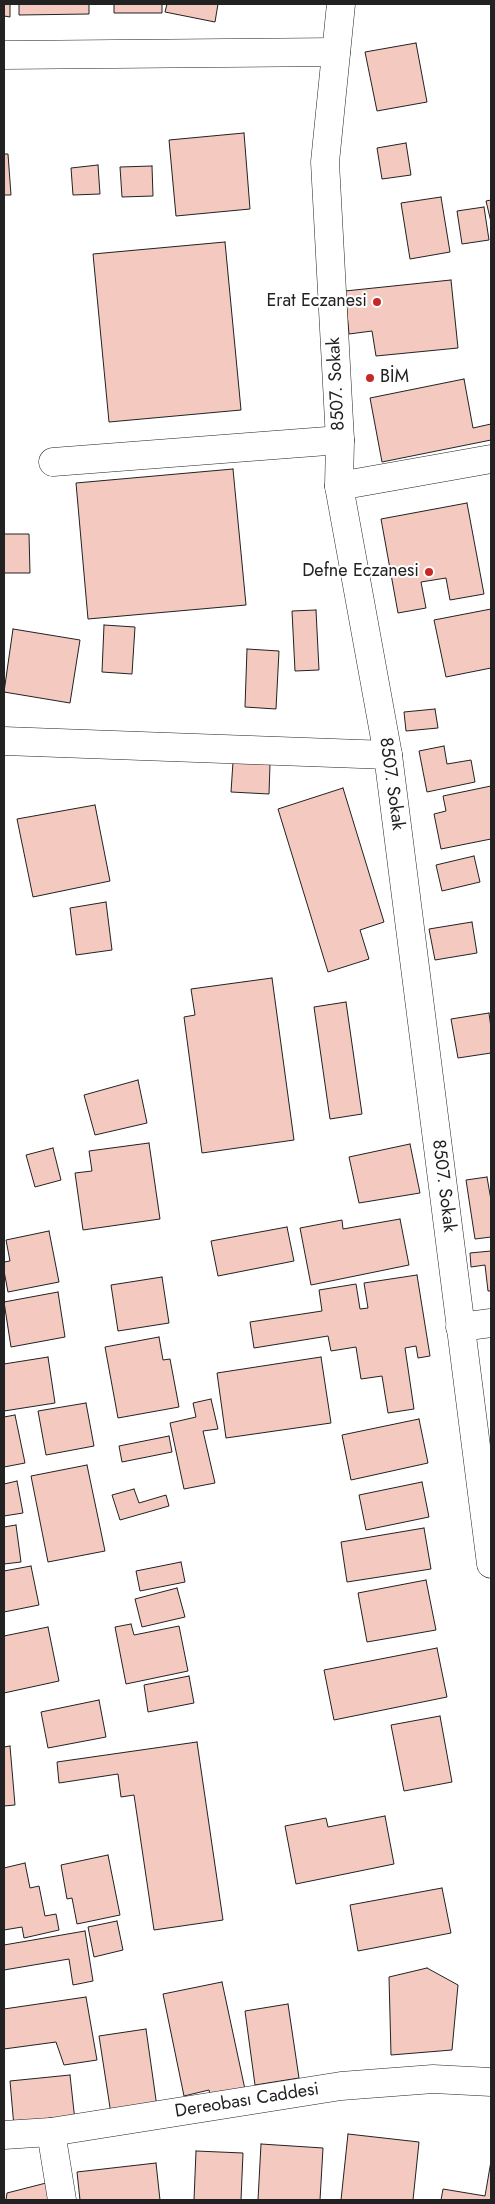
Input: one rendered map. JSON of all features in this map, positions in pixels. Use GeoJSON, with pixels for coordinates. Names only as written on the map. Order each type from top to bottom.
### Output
{"type":"FeatureCollection","features":[{"type":"Feature","properties":{"kind":"street","name":"8507. Sokak"},"geometry":{"type":"LineString","coordinates":[[341,4],[325,162],[340,440],[339,486],[388,756],[491,1564]]}},
{"type":"Feature","properties":{"kind":"street"},"geometry":{"type":"LineString","coordinates":[[4,55],[336,52]]}},
{"type":"Feature","properties":{"kind":"street"},"geometry":{"type":"LineString","coordinates":[[53,462],[340,440]]}},
{"type":"Feature","properties":{"kind":"street"},"geometry":{"type":"LineString","coordinates":[[339,486],[491,460]]}},
{"type":"Feature","properties":{"kind":"street"},"geometry":{"type":"LineString","coordinates":[[4,741],[388,756]]}},
{"type":"Feature","properties":{"kind":"street"},"geometry":{"type":"LineString","coordinates":[[460,1326],[491,1323]]}},
{"type":"Feature","properties":{"kind":"street","name":"Dereobası Caddesi"},"geometry":{"type":"LineString","coordinates":[[4,2135],[52,2132],[341,2086],[432,2079],[491,2082]]}},
{"type":"Feature","properties":{"kind":"street"},"geometry":{"type":"LineString","coordinates":[[52,2132],[62,2200]]}},
{"type":"Feature","properties":{"kind":"building"},"geometry":{"type":"Polygon","coordinates":[[[4,4],[10,4],[10,17],[4,16],[4,4]]]}},
{"type":"Feature","properties":{"kind":"building"},"geometry":{"type":"Polygon","coordinates":[[[19,4],[89,4],[89,14],[19,15],[19,4]]]}},
{"type":"Feature","properties":{"kind":"building"},"geometry":{"type":"Polygon","coordinates":[[[114,4],[162,4],[162,13],[114,13],[114,4]]]}},
{"type":"Feature","properties":{"kind":"building"},"geometry":{"type":"Polygon","coordinates":[[[167,4],[218,4],[215,22],[165,12],[167,4]]]}},
{"type":"Feature","properties":{"kind":"building"},"geometry":{"type":"Polygon","coordinates":[[[416,43],[427,102],[377,111],[365,52],[416,43]]]}},
{"type":"Feature","properties":{"kind":"building"},"geometry":{"type":"Polygon","coordinates":[[[244,133],[250,209],[176,216],[169,140],[244,133]]]}},
{"type":"Feature","properties":{"kind":"building"},"geometry":{"type":"Polygon","coordinates":[[[406,143],[411,175],[382,179],[377,148],[406,143]]]}},
{"type":"Feature","properties":{"kind":"building"},"geometry":{"type":"Polygon","coordinates":[[[4,154],[8,154],[11,195],[4,195],[4,154]]]}},
{"type":"Feature","properties":{"kind":"building"},"geometry":{"type":"Polygon","coordinates":[[[98,165],[100,194],[73,195],[71,168],[98,165]]]}},
{"type":"Feature","properties":{"kind":"building"},"geometry":{"type":"Polygon","coordinates":[[[152,166],[153,196],[122,197],[120,167],[152,166]]]}},
{"type":"Feature","properties":{"kind":"building"},"geometry":{"type":"Polygon","coordinates":[[[441,197],[450,252],[410,259],[401,203],[441,197]]]}},
{"type":"Feature","properties":{"kind":"building"},"geometry":{"type":"Polygon","coordinates":[[[491,200],[491,222],[486,201],[491,200]]]}},
{"type":"Feature","properties":{"kind":"building"},"geometry":{"type":"Polygon","coordinates":[[[484,207],[489,240],[462,244],[457,211],[484,207]]]}},
{"type":"Feature","properties":{"kind":"building"},"geometry":{"type":"Polygon","coordinates":[[[225,242],[241,410],[109,422],[93,254],[225,242]]]}},
{"type":"Feature","properties":{"kind":"building"},"geometry":{"type":"Polygon","coordinates":[[[451,280],[458,348],[376,356],[372,331],[349,334],[345,291],[451,280]]]}},
{"type":"Feature","properties":{"kind":"building"},"geometry":{"type":"Polygon","coordinates":[[[464,379],[473,428],[491,424],[491,440],[382,462],[370,398],[464,379]]]}},
{"type":"Feature","properties":{"kind":"building"},"geometry":{"type":"Polygon","coordinates":[[[233,469],[246,605],[88,619],[76,483],[233,469]]]}},
{"type":"Feature","properties":{"kind":"building"},"geometry":{"type":"Polygon","coordinates":[[[467,503],[484,594],[450,600],[446,578],[421,582],[426,608],[398,613],[381,519],[467,503]]]}},
{"type":"Feature","properties":{"kind":"building"},"geometry":{"type":"Polygon","coordinates":[[[4,534],[29,534],[30,573],[4,573],[4,534]]]}},
{"type":"Feature","properties":{"kind":"building"},"geometry":{"type":"Polygon","coordinates":[[[491,609],[491,668],[446,677],[434,620],[491,609]]]}},
{"type":"Feature","properties":{"kind":"building"},"geometry":{"type":"Polygon","coordinates":[[[316,610],[319,670],[295,671],[292,611],[316,610]]]}},
{"type":"Feature","properties":{"kind":"building"},"geometry":{"type":"Polygon","coordinates":[[[104,625],[135,627],[132,674],[102,672],[104,625]]]}},
{"type":"Feature","properties":{"kind":"building"},"geometry":{"type":"Polygon","coordinates":[[[13,629],[80,640],[70,703],[4,692],[13,629]]]}},
{"type":"Feature","properties":{"kind":"building"},"geometry":{"type":"Polygon","coordinates":[[[247,649],[279,651],[276,709],[245,707],[247,649]]]}},
{"type":"Feature","properties":{"kind":"building"},"geometry":{"type":"Polygon","coordinates":[[[435,709],[438,728],[406,731],[404,712],[435,709]]]}},
{"type":"Feature","properties":{"kind":"building"},"geometry":{"type":"Polygon","coordinates":[[[444,746],[447,764],[471,760],[475,782],[427,792],[419,751],[444,746]]]}},
{"type":"Feature","properties":{"kind":"building"},"geometry":{"type":"Polygon","coordinates":[[[233,762],[270,764],[269,794],[231,792],[233,762]]]}},
{"type":"Feature","properties":{"kind":"building"},"geometry":{"type":"Polygon","coordinates":[[[491,786],[491,839],[441,849],[434,814],[446,811],[443,796],[491,786]]]}},
{"type":"Feature","properties":{"kind":"building"},"geometry":{"type":"Polygon","coordinates":[[[343,788],[384,922],[360,930],[369,959],[328,972],[278,809],[343,788]]]}},
{"type":"Feature","properties":{"kind":"building"},"geometry":{"type":"Polygon","coordinates":[[[95,805],[110,881],[33,897],[17,819],[95,805]]]}},
{"type":"Feature","properties":{"kind":"building"},"geometry":{"type":"Polygon","coordinates":[[[474,856],[480,882],[442,891],[436,865],[474,856]]]}},
{"type":"Feature","properties":{"kind":"building"},"geometry":{"type":"Polygon","coordinates":[[[106,902],[112,950],[76,955],[70,908],[106,902]]]}},
{"type":"Feature","properties":{"kind":"building"},"geometry":{"type":"Polygon","coordinates":[[[472,922],[477,953],[435,960],[429,929],[472,922]]]}},
{"type":"Feature","properties":{"kind":"building"},"geometry":{"type":"Polygon","coordinates":[[[272,978],[294,1140],[202,1153],[184,1017],[195,1015],[191,989],[272,978]]]}},
{"type":"Feature","properties":{"kind":"building"},"geometry":{"type":"Polygon","coordinates":[[[346,1002],[362,1114],[330,1119],[314,1007],[346,1002]]]}},
{"type":"Feature","properties":{"kind":"building"},"geometry":{"type":"Polygon","coordinates":[[[489,1013],[491,1053],[458,1058],[451,1019],[489,1013]]]}},
{"type":"Feature","properties":{"kind":"building"},"geometry":{"type":"Polygon","coordinates":[[[138,1080],[147,1123],[95,1135],[84,1095],[138,1080]]]}},
{"type":"Feature","properties":{"kind":"building"},"geometry":{"type":"Polygon","coordinates":[[[149,1143],[160,1219],[83,1230],[75,1173],[92,1171],[89,1151],[149,1143]]]}},
{"type":"Feature","properties":{"kind":"building"},"geometry":{"type":"Polygon","coordinates":[[[410,1144],[420,1193],[359,1203],[349,1157],[410,1144]]]}},
{"type":"Feature","properties":{"kind":"building"},"geometry":{"type":"Polygon","coordinates":[[[53,1148],[61,1180],[35,1187],[26,1155],[53,1148]]]}},
{"type":"Feature","properties":{"kind":"building"},"geometry":{"type":"Polygon","coordinates":[[[487,1177],[491,1200],[491,1237],[475,1239],[466,1180],[487,1177]]]}},
{"type":"Feature","properties":{"kind":"building"},"geometry":{"type":"Polygon","coordinates":[[[400,1219],[409,1265],[311,1285],[300,1228],[342,1220],[343,1229],[400,1219]]]}},
{"type":"Feature","properties":{"kind":"building"},"geometry":{"type":"Polygon","coordinates":[[[287,1227],[294,1261],[218,1276],[211,1241],[287,1227]]]}},
{"type":"Feature","properties":{"kind":"building"},"geometry":{"type":"Polygon","coordinates":[[[49,1231],[59,1282],[8,1292],[4,1262],[10,1261],[6,1240],[49,1231]]]}},
{"type":"Feature","properties":{"kind":"building"},"geometry":{"type":"Polygon","coordinates":[[[491,1251],[491,1291],[488,1291],[485,1265],[471,1267],[470,1253],[491,1251]]]}},
{"type":"Feature","properties":{"kind":"building"},"geometry":{"type":"Polygon","coordinates":[[[417,1275],[430,1356],[418,1358],[416,1346],[405,1348],[414,1409],[388,1413],[382,1376],[361,1379],[356,1347],[331,1351],[328,1336],[254,1348],[250,1322],[322,1311],[319,1290],[356,1284],[360,1309],[368,1308],[364,1283],[417,1275]]]}},
{"type":"Feature","properties":{"kind":"building"},"geometry":{"type":"Polygon","coordinates":[[[162,1277],[169,1323],[118,1331],[111,1285],[162,1277]]]}},
{"type":"Feature","properties":{"kind":"building"},"geometry":{"type":"Polygon","coordinates":[[[58,1292],[65,1337],[11,1347],[4,1302],[58,1292]]]}},
{"type":"Feature","properties":{"kind":"building"},"geometry":{"type":"Polygon","coordinates":[[[159,1337],[163,1360],[170,1359],[179,1407],[118,1418],[105,1347],[159,1337]]]}},
{"type":"Feature","properties":{"kind":"building"},"geometry":{"type":"Polygon","coordinates":[[[48,1357],[55,1403],[4,1411],[4,1364],[48,1357]]]}},
{"type":"Feature","properties":{"kind":"building"},"geometry":{"type":"Polygon","coordinates":[[[321,1357],[331,1423],[226,1438],[217,1373],[321,1357]]]}},
{"type":"Feature","properties":{"kind":"building"},"geometry":{"type":"Polygon","coordinates":[[[211,1399],[218,1429],[203,1431],[215,1483],[184,1489],[170,1423],[196,1417],[193,1403],[211,1399]]]}},
{"type":"Feature","properties":{"kind":"building"},"geometry":{"type":"Polygon","coordinates":[[[86,1403],[94,1446],[46,1455],[38,1411],[86,1403]]]}},
{"type":"Feature","properties":{"kind":"building"},"geometry":{"type":"Polygon","coordinates":[[[15,1415],[25,1463],[4,1467],[4,1417],[15,1415]]]}},
{"type":"Feature","properties":{"kind":"building"},"geometry":{"type":"Polygon","coordinates":[[[419,1419],[428,1463],[351,1480],[342,1435],[419,1419]]]}},
{"type":"Feature","properties":{"kind":"building"},"geometry":{"type":"Polygon","coordinates":[[[169,1436],[172,1452],[122,1462],[119,1446],[169,1436]]]}},
{"type":"Feature","properties":{"kind":"building"},"geometry":{"type":"Polygon","coordinates":[[[87,1465],[105,1551],[48,1562],[31,1476],[87,1465]]]}},
{"type":"Feature","properties":{"kind":"building"},"geometry":{"type":"Polygon","coordinates":[[[17,1481],[23,1513],[4,1516],[4,1484],[17,1481]]]}},
{"type":"Feature","properties":{"kind":"building"},"geometry":{"type":"Polygon","coordinates":[[[422,1482],[429,1517],[366,1530],[359,1495],[422,1482]]]}},
{"type":"Feature","properties":{"kind":"building"},"geometry":{"type":"Polygon","coordinates":[[[134,1489],[139,1503],[166,1495],[169,1506],[120,1520],[112,1495],[134,1489]]]}},
{"type":"Feature","properties":{"kind":"building"},"geometry":{"type":"Polygon","coordinates":[[[16,1525],[21,1562],[4,1564],[4,1527],[16,1525]]]}},
{"type":"Feature","properties":{"kind":"building"},"geometry":{"type":"Polygon","coordinates":[[[424,1528],[431,1569],[347,1582],[341,1542],[424,1528]]]}},
{"type":"Feature","properties":{"kind":"building"},"geometry":{"type":"Polygon","coordinates":[[[181,1562],[185,1582],[140,1591],[136,1571],[181,1562]]]}},
{"type":"Feature","properties":{"kind":"building"},"geometry":{"type":"Polygon","coordinates":[[[31,1566],[39,1605],[4,1612],[4,1571],[31,1566]]]}},
{"type":"Feature","properties":{"kind":"building"},"geometry":{"type":"Polygon","coordinates":[[[426,1580],[436,1630],[367,1642],[358,1593],[426,1580]]]}},
{"type":"Feature","properties":{"kind":"building"},"geometry":{"type":"Polygon","coordinates":[[[177,1588],[185,1617],[142,1627],[135,1599],[177,1588]]]}},
{"type":"Feature","properties":{"kind":"building"},"geometry":{"type":"Polygon","coordinates":[[[131,1624],[134,1635],[179,1626],[188,1671],[126,1684],[115,1627],[131,1624]]]}},
{"type":"Feature","properties":{"kind":"building"},"geometry":{"type":"Polygon","coordinates":[[[48,1627],[59,1681],[4,1693],[4,1636],[48,1627]]]}},
{"type":"Feature","properties":{"kind":"building"},"geometry":{"type":"Polygon","coordinates":[[[437,1648],[447,1697],[334,1720],[324,1670],[437,1648]]]}},
{"type":"Feature","properties":{"kind":"building"},"geometry":{"type":"Polygon","coordinates":[[[189,1676],[194,1703],[148,1712],[144,1685],[189,1676]]]}},
{"type":"Feature","properties":{"kind":"building"},"geometry":{"type":"Polygon","coordinates":[[[99,1700],[106,1737],[48,1748],[41,1712],[99,1700]]]}},
{"type":"Feature","properties":{"kind":"building"},"geometry":{"type":"Polygon","coordinates":[[[440,1716],[452,1782],[404,1791],[391,1725],[440,1716]]]}},
{"type":"Feature","properties":{"kind":"building"},"geometry":{"type":"Polygon","coordinates":[[[197,1742],[223,1920],[154,1930],[134,1795],[121,1797],[118,1774],[59,1783],[57,1762],[197,1742]]]}},
{"type":"Feature","properties":{"kind":"building"},"geometry":{"type":"Polygon","coordinates":[[[10,1746],[15,1805],[4,1806],[4,1747],[10,1746]]]}},
{"type":"Feature","properties":{"kind":"building"},"geometry":{"type":"Polygon","coordinates":[[[385,1816],[394,1864],[296,1884],[285,1826],[326,1818],[328,1827],[385,1816]]]}},
{"type":"Feature","properties":{"kind":"building"},"geometry":{"type":"Polygon","coordinates":[[[108,1855],[120,1915],[77,1924],[72,1898],[67,1899],[61,1865],[108,1855]]]}},
{"type":"Feature","properties":{"kind":"building"},"geometry":{"type":"Polygon","coordinates":[[[25,1863],[30,1888],[39,1886],[45,1916],[56,1914],[59,1930],[24,1938],[22,1927],[4,1930],[4,1868],[25,1863]]]}},
{"type":"Feature","properties":{"kind":"building"},"geometry":{"type":"Polygon","coordinates":[[[442,1888],[451,1933],[358,1951],[350,1905],[442,1888]]]}},
{"type":"Feature","properties":{"kind":"building"},"geometry":{"type":"Polygon","coordinates":[[[117,1921],[123,1950],[94,1957],[88,1927],[117,1921]]]}},
{"type":"Feature","properties":{"kind":"building"},"geometry":{"type":"Polygon","coordinates":[[[85,1931],[93,1981],[73,1985],[69,1959],[4,1970],[4,1945],[85,1931]]]}},
{"type":"Feature","properties":{"kind":"building"},"geometry":{"type":"Polygon","coordinates":[[[427,1968],[458,1985],[452,2050],[391,2055],[389,1977],[427,1968]]]}},
{"type":"Feature","properties":{"kind":"building"},"geometry":{"type":"Polygon","coordinates":[[[222,1982],[246,2094],[212,2102],[209,2090],[184,2096],[163,1994],[222,1982]]]}},
{"type":"Feature","properties":{"kind":"building"},"geometry":{"type":"Polygon","coordinates":[[[86,1997],[97,2060],[64,2065],[56,2042],[4,2049],[4,2009],[86,1997]]]}},
{"type":"Feature","properties":{"kind":"building"},"geometry":{"type":"Polygon","coordinates":[[[288,2004],[299,2078],[255,2085],[245,2011],[288,2004]]]}},
{"type":"Feature","properties":{"kind":"building"},"geometry":{"type":"Polygon","coordinates":[[[146,2029],[157,2107],[111,2114],[99,2036],[146,2029]]]}},
{"type":"Feature","properties":{"kind":"building"},"geometry":{"type":"Polygon","coordinates":[[[70,2075],[75,2121],[14,2127],[10,2081],[70,2075]]]}},
{"type":"Feature","properties":{"kind":"building"},"geometry":{"type":"Polygon","coordinates":[[[348,2134],[419,2142],[413,2200],[341,2200],[348,2134]]]}},
{"type":"Feature","properties":{"kind":"building"},"geometry":{"type":"Polygon","coordinates":[[[261,2144],[323,2148],[320,2200],[258,2200],[261,2144]]]}},
{"type":"Feature","properties":{"kind":"building"},"geometry":{"type":"Polygon","coordinates":[[[196,2151],[243,2153],[241,2200],[194,2200],[196,2151]]]}},
{"type":"Feature","properties":{"kind":"building"},"geometry":{"type":"Polygon","coordinates":[[[491,2161],[491,2200],[441,2200],[443,2189],[485,2196],[491,2161]]]}},
{"type":"Feature","properties":{"kind":"building"},"geometry":{"type":"Polygon","coordinates":[[[156,2163],[160,2200],[80,2200],[77,2172],[156,2163]]]}},
{"type":"Feature","properties":{"kind":"building"},"geometry":{"type":"Polygon","coordinates":[[[50,2182],[49,2200],[6,2200],[7,2193],[50,2182]]]}},
{"type":"Feature","properties":{"kind":"place","name":"Erat Eczanesi"},"geometry":{"type":"Point","coordinates":[377,302]}},
{"type":"Feature","properties":{"kind":"place","name":"BİM"},"geometry":{"type":"Point","coordinates":[370,378]}},
{"type":"Feature","properties":{"kind":"place","name":"Defne Eczanesi"},"geometry":{"type":"Point","coordinates":[429,572]}}]}
